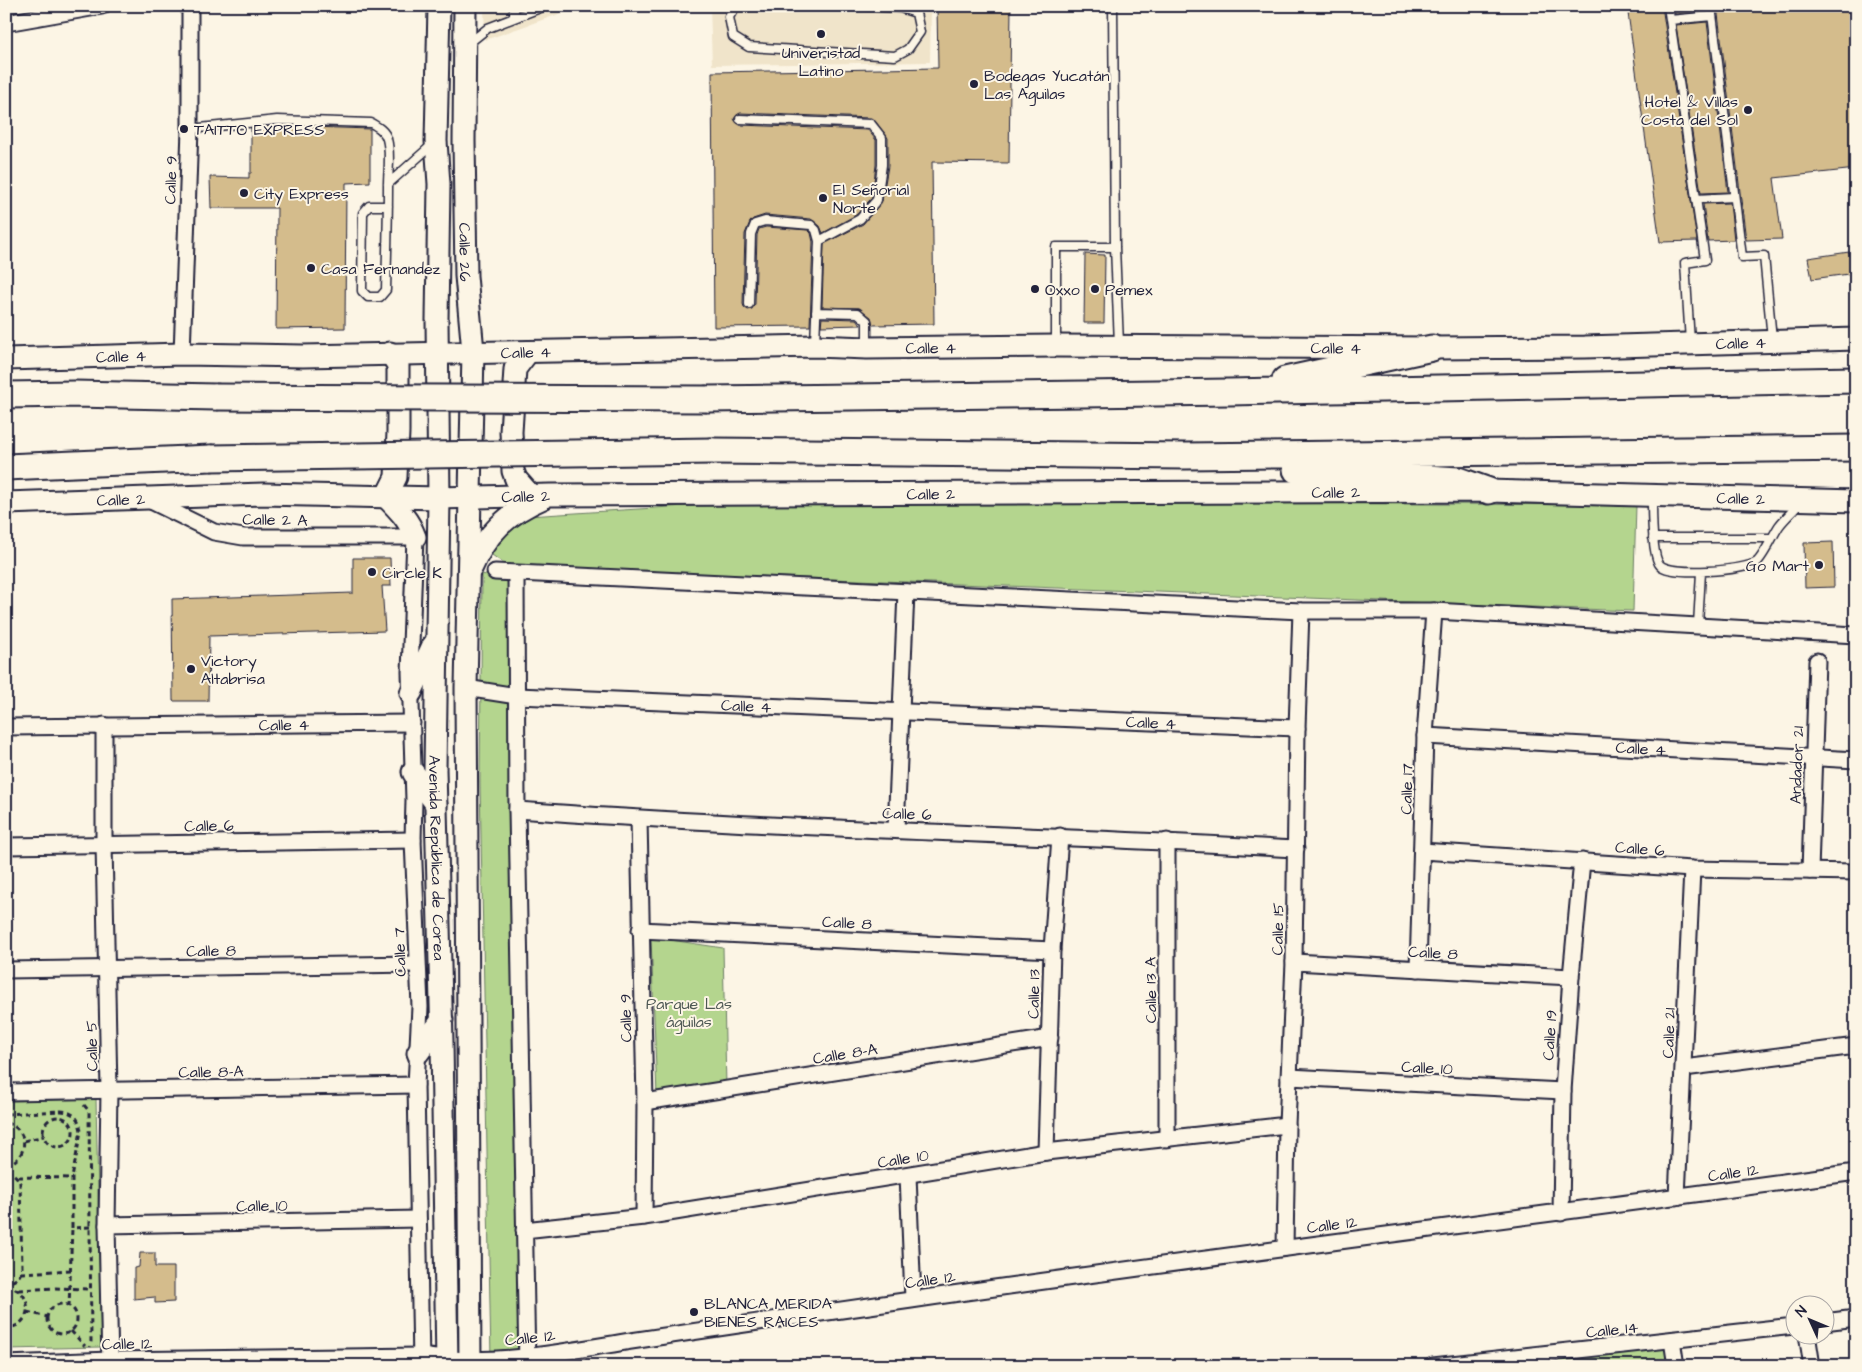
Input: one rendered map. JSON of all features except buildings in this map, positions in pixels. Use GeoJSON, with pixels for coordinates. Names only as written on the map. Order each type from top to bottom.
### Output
{"type":"FeatureCollection","features":[{"type":"Feature","properties":{"kind":"highway"},"geometry":{"type":"LineString","coordinates":[[1228,392],[1432,348]]}},
{"type":"Feature","properties":{"kind":"highway"},"geometry":{"type":"LineString","coordinates":[[6,395],[707,399],[1228,392],[1856,380]]}},
{"type":"Feature","properties":{"kind":"highway"},"geometry":{"type":"LineString","coordinates":[[6,467],[211,458],[712,451],[1185,456],[1856,448]]}},
{"type":"Feature","properties":{"kind":"highway"},"geometry":{"type":"LineString","coordinates":[[1185,456],[1279,469],[1458,480],[1489,491]]}},
{"type":"Feature","properties":{"kind":"main road","name":"Calle 26"},"geometry":{"type":"LineString","coordinates":[[438,352],[439,184],[436,142],[440,6]]}},
{"type":"Feature","properties":{"kind":"main road","name":"Calle 26"},"geometry":{"type":"LineString","coordinates":[[465,6],[466,276],[473,351],[470,497]]}},
{"type":"Feature","properties":{"kind":"main road","name":"Calle 4"},"geometry":{"type":"LineString","coordinates":[[6,359],[182,354],[303,356],[473,351],[528,352],[815,346],[867,348],[1056,346],[1432,348],[1856,339]]}},
{"type":"Feature","properties":{"kind":"main road","name":"Avenida República de Corea"},"geometry":{"type":"LineString","coordinates":[[438,352],[439,498],[436,804],[442,1020],[447,1363]]}},
{"type":"Feature","properties":{"kind":"main road"},"geometry":{"type":"LineString","coordinates":[[468,576],[478,550],[506,519],[541,495],[516,479],[513,470],[512,432],[516,369],[528,352]]}},
{"type":"Feature","properties":{"kind":"main road"},"geometry":{"type":"LineString","coordinates":[[390,353],[398,365],[398,432],[396,477],[386,497],[412,526],[415,537]]}},
{"type":"Feature","properties":{"kind":"main road","name":"Calle 2"},"geometry":{"type":"LineString","coordinates":[[6,503],[263,494],[439,498],[541,495],[1489,491],[1856,502]]}},
{"type":"Feature","properties":{"kind":"main road","name":"Avenida República de Corea"},"geometry":{"type":"LineString","coordinates":[[470,497],[466,688],[470,1363]]}},
{"type":"Feature","properties":{"kind":"main road"},"geometry":{"type":"LineString","coordinates":[[411,693],[437,638]]}},
{"type":"Feature","properties":{"kind":"main road"},"geometry":{"type":"LineString","coordinates":[[413,772],[436,804]]}},
{"type":"Feature","properties":{"kind":"main road"},"geometry":{"type":"LineString","coordinates":[[418,1053],[442,1020]]}},
{"type":"Feature","properties":{"kind":"street"},"geometry":{"type":"LineString","coordinates":[[6,23],[102,6]]}},
{"type":"Feature","properties":{"kind":"street","name":"Calle 9"},"geometry":{"type":"LineString","coordinates":[[182,354],[190,130],[190,6]]}},
{"type":"Feature","properties":{"kind":"street","name":"Calle 2 A"},"geometry":{"type":"LineString","coordinates":[[142,497],[214,532],[243,537],[415,537]]}},
{"type":"Feature","properties":{"kind":"street","name":"Calle 7"},"geometry":{"type":"LineString","coordinates":[[415,537],[412,586],[411,693],[413,840],[420,1007],[416,1085],[421,1361]]}},
{"type":"Feature","properties":{"kind":"street"},"geometry":{"type":"LineString","coordinates":[[494,572],[1301,611],[1434,611],[1856,635]]}},
{"type":"Feature","properties":{"kind":"street"},"geometry":{"type":"LineString","coordinates":[[516,574],[517,810],[526,1361]]}},
{"type":"Feature","properties":{"kind":"street"},"geometry":{"type":"LineString","coordinates":[[896,830],[906,592]]}},
{"type":"Feature","properties":{"kind":"street","name":"Calle 15"},"geometry":{"type":"LineString","coordinates":[[1285,1248],[1287,1125],[1294,962],[1297,728],[1301,611]]}},
{"type":"Feature","properties":{"kind":"street","name":"Calle 17"},"geometry":{"type":"LineString","coordinates":[[1418,968],[1425,736],[1434,611]]}},
{"type":"Feature","properties":{"kind":"street","name":"Andador 21"},"geometry":{"type":"LineString","coordinates":[[1810,871],[1817,661]]}},
{"type":"Feature","properties":{"kind":"street","name":"Calle 4"},"geometry":{"type":"LineString","coordinates":[[466,688],[517,696],[1297,728]]}},
{"type":"Feature","properties":{"kind":"street","name":"Calle 4"},"geometry":{"type":"LineString","coordinates":[[6,727],[412,723]]}},
{"type":"Feature","properties":{"kind":"street","name":"Calle 5"},"geometry":{"type":"LineString","coordinates":[[104,726],[104,844],[108,970],[107,1225],[110,1363]]}},
{"type":"Feature","properties":{"kind":"street","name":"Calle 4"},"geometry":{"type":"LineString","coordinates":[[1425,736],[1856,760]]}},
{"type":"Feature","properties":{"kind":"street","name":"Calle 6"},"geometry":{"type":"LineString","coordinates":[[517,810],[639,819],[1060,836],[1296,848]]}},
{"type":"Feature","properties":{"kind":"street","name":"Calle 9"},"geometry":{"type":"LineString","coordinates":[[639,819],[644,1216]]}},
{"type":"Feature","properties":{"kind":"street","name":"Calle 13"},"geometry":{"type":"LineString","coordinates":[[1046,1152],[1052,950],[1060,836]]}},
{"type":"Feature","properties":{"kind":"street","name":"Calle 6"},"geometry":{"type":"LineString","coordinates":[[6,846],[413,840]]}},
{"type":"Feature","properties":{"kind":"street","name":"Calle 13 A"},"geometry":{"type":"LineString","coordinates":[[1167,842],[1167,1140]]}},
{"type":"Feature","properties":{"kind":"street","name":"Calle 6"},"geometry":{"type":"LineString","coordinates":[[1422,851],[1692,870],[1856,872]]}},
{"type":"Feature","properties":{"kind":"street","name":"Calle 19"},"geometry":{"type":"LineString","coordinates":[[1561,1213],[1563,1091],[1582,861]]}},
{"type":"Feature","properties":{"kind":"street","name":"Calle 21"},"geometry":{"type":"LineString","coordinates":[[1677,1197],[1692,870]]}},
{"type":"Feature","properties":{"kind":"street","name":"Calle 8"},"geometry":{"type":"LineString","coordinates":[[640,930],[1052,950]]}},
{"type":"Feature","properties":{"kind":"street","name":"Calle 8"},"geometry":{"type":"LineString","coordinates":[[1294,962],[1571,977]]}},
{"type":"Feature","properties":{"kind":"street","name":"Calle 8"},"geometry":{"type":"LineString","coordinates":[[6,970],[417,964]]}},
{"type":"Feature","properties":{"kind":"street","name":"Calle 8-A"},"geometry":{"type":"LineString","coordinates":[[644,1102],[1050,1038]]}},
{"type":"Feature","properties":{"kind":"street"},"geometry":{"type":"LineString","coordinates":[[1684,1068],[1856,1046]]}},
{"type":"Feature","properties":{"kind":"street","name":"Calle 10"},"geometry":{"type":"LineString","coordinates":[[1289,1077],[1563,1091]]}},
{"type":"Feature","properties":{"kind":"street","name":"Calle 8-A"},"geometry":{"type":"LineString","coordinates":[[6,1092],[416,1085]]}},
{"type":"Feature","properties":{"kind":"street","name":"Calle 10"},"geometry":{"type":"LineString","coordinates":[[524,1230],[644,1216],[1046,1152],[1167,1140],[1287,1125]]}},
{"type":"Feature","properties":{"kind":"street","name":"Calle 12"},"geometry":{"type":"LineString","coordinates":[[6,1364],[421,1361],[470,1363],[526,1361],[913,1299],[1856,1172]]}},
{"type":"Feature","properties":{"kind":"street"},"geometry":{"type":"LineString","coordinates":[[908,1175],[913,1299]]}},
{"type":"Feature","properties":{"kind":"street","name":"Calle 10"},"geometry":{"type":"LineString","coordinates":[[107,1225],[418,1219]]}},
{"type":"Feature","properties":{"kind":"street"},"geometry":{"type":"LineString","coordinates":[[1834,1321],[1856,1318]]}},
{"type":"Feature","properties":{"kind":"street","name":"Calle 14"},"geometry":{"type":"LineString","coordinates":[[1433,1366],[1784,1327]]}},
{"type":"Feature","properties":{"kind":"street"},"geometry":{"type":"LineString","coordinates":[[1672,1340],[1676,1366]]}},
{"type":"Feature","properties":{"kind":"street"},"geometry":{"type":"LineString","coordinates":[[1809,1344],[1812,1366]]}},
{"type":"Feature","properties":{"kind":"lane"},"geometry":{"type":"LineString","coordinates":[[514,6],[514,17]]}},
{"type":"Feature","properties":{"kind":"lane"},"geometry":{"type":"LineString","coordinates":[[464,47],[488,28],[546,6]]}},
{"type":"Feature","properties":{"kind":"lane"},"geometry":{"type":"LineString","coordinates":[[736,6],[729,18],[733,37],[748,47],[895,56],[908,49],[920,32],[916,13],[900,8],[867,6]]}},
{"type":"Feature","properties":{"kind":"lane"},"geometry":{"type":"LineString","coordinates":[[1113,6],[1115,247],[1119,346]]}},
{"type":"Feature","properties":{"kind":"lane"},"geometry":{"type":"LineString","coordinates":[[1668,6],[1705,260],[1686,263],[1690,344]]}},
{"type":"Feature","properties":{"kind":"lane"},"geometry":{"type":"LineString","coordinates":[[1711,6],[1742,257],[1764,256],[1773,342]]}},
{"type":"Feature","properties":{"kind":"lane"},"geometry":{"type":"LineString","coordinates":[[1670,20],[1712,16]]}},
{"type":"Feature","properties":{"kind":"lane"},"geometry":{"type":"LineString","coordinates":[[740,119],[871,124],[882,138],[882,165],[877,200],[860,219],[819,241]]}},
{"type":"Feature","properties":{"kind":"lane"},"geometry":{"type":"LineString","coordinates":[[190,130],[277,120],[371,123],[380,128],[386,136],[389,146],[388,206],[386,290],[380,297],[368,297],[362,291],[362,213],[369,206],[388,206]]}},
{"type":"Feature","properties":{"kind":"lane"},"geometry":{"type":"LineString","coordinates":[[388,184],[436,142]]}},
{"type":"Feature","properties":{"kind":"lane"},"geometry":{"type":"LineString","coordinates":[[1696,199],[1734,197]]}},
{"type":"Feature","properties":{"kind":"lane"},"geometry":{"type":"LineString","coordinates":[[749,304],[750,234],[755,224],[765,221],[811,225],[816,230],[819,241],[815,346]]}},
{"type":"Feature","properties":{"kind":"lane"},"geometry":{"type":"LineString","coordinates":[[1056,346],[1056,247],[1115,247]]}},
{"type":"Feature","properties":{"kind":"lane"},"geometry":{"type":"LineString","coordinates":[[816,312],[858,313],[867,321],[867,348]]}},
{"type":"Feature","properties":{"kind":"lane"},"geometry":{"type":"LineString","coordinates":[[1652,496],[1653,538],[1660,565],[1668,570],[1701,572],[1743,568],[1757,562],[1780,526],[1803,500]]}},
{"type":"Feature","properties":{"kind":"lane"},"geometry":{"type":"LineString","coordinates":[[1653,538],[1772,538]]}},
{"type":"Feature","properties":{"kind":"lane"},"geometry":{"type":"LineString","coordinates":[[1698,625],[1701,572]]}},
{"type":"Feature","properties":{"kind":"path"},"geometry":{"type":"LineString","coordinates":[[78,1102],[84,1104],[89,1111],[91,1342],[89,1350]]}},
{"type":"Feature","properties":{"kind":"path"},"geometry":{"type":"LineString","coordinates":[[6,1114],[69,1112],[80,1123],[80,1142],[72,1178],[72,1270],[69,1307]]}},
{"type":"Feature","properties":{"kind":"path"},"geometry":{"type":"LineString","coordinates":[[64,1118],[71,1124],[72,1137],[62,1146],[53,1146],[44,1136],[45,1126],[50,1120],[64,1118]]}},
{"type":"Feature","properties":{"kind":"path"},"geometry":{"type":"LineString","coordinates":[[6,1124],[19,1130],[24,1141],[21,1156],[14,1162],[6,1165]]}},
{"type":"Feature","properties":{"kind":"path"},"geometry":{"type":"LineString","coordinates":[[24,1141],[44,1136]]}},
{"type":"Feature","properties":{"kind":"path"},"geometry":{"type":"LineString","coordinates":[[6,1171],[18,1177],[72,1178]]}},
{"type":"Feature","properties":{"kind":"path"},"geometry":{"type":"LineString","coordinates":[[6,1284],[14,1282],[21,1272],[20,1182],[18,1177]]}},
{"type":"Feature","properties":{"kind":"path"},"geometry":{"type":"LineString","coordinates":[[72,1228],[90,1227]]}},
{"type":"Feature","properties":{"kind":"path"},"geometry":{"type":"LineString","coordinates":[[21,1272],[72,1270]]}},
{"type":"Feature","properties":{"kind":"path"},"geometry":{"type":"LineString","coordinates":[[6,1284],[19,1290],[27,1300],[27,1312],[21,1323],[6,1328]]}},
{"type":"Feature","properties":{"kind":"path"},"geometry":{"type":"LineString","coordinates":[[19,1290],[90,1289]]}},
{"type":"Feature","properties":{"kind":"path"},"geometry":{"type":"LineString","coordinates":[[56,1306],[69,1307],[73,1310],[76,1318],[74,1327],[71,1331],[63,1334],[54,1332],[48,1326],[49,1312],[56,1306]]}},
{"type":"Feature","properties":{"kind":"path"},"geometry":{"type":"LineString","coordinates":[[27,1312],[48,1317]]}},
{"type":"Feature","properties":{"kind":"path"},"geometry":{"type":"LineString","coordinates":[[71,1331],[89,1350]]}},
{"type":"Feature","properties":{"kind":"path"},"geometry":{"type":"LineString","coordinates":[[80,1350],[89,1350]]}},
{"type":"Feature","properties":{"kind":"shaded area"},"geometry":{"type":"Polygon","coordinates":[[[484,6],[582,6],[485,40],[484,6]]]}},
{"type":"Feature","properties":{"kind":"shaded area","name":"Univeristad Latino"},"geometry":{"type":"Polygon","coordinates":[[[710,6],[931,6],[930,62],[712,65],[710,6]]]}},
{"type":"Feature","properties":{"kind":"green space"},"geometry":{"type":"Polygon","coordinates":[[[764,501],[1636,505],[1633,611],[507,566],[488,552],[513,517],[764,501]]]}},
{"type":"Feature","properties":{"kind":"green space"},"geometry":{"type":"Polygon","coordinates":[[[482,574],[509,581],[518,1350],[491,1359],[480,782],[482,574]]]}},
{"type":"Feature","properties":{"kind":"green space","name":"Parque Las águilas"},"geometry":{"type":"Polygon","coordinates":[[[651,937],[723,948],[726,1087],[657,1096],[651,937]]]}},
{"type":"Feature","properties":{"kind":"green space"},"geometry":{"type":"Polygon","coordinates":[[[96,1099],[101,1347],[6,1349],[6,1101],[96,1099]]]}},
{"type":"Feature","properties":{"kind":"green space"},"geometry":{"type":"Polygon","coordinates":[[[1665,1348],[1668,1366],[1502,1366],[1665,1348]]]}},
{"type":"Feature","properties":{"kind":"place","name":"Univeristad Latino"},"geometry":{"type":"Point","coordinates":[821,34]}},
{"type":"Feature","properties":{"kind":"place","name":"Bodegas Yucatán Las Aguilas"},"geometry":{"type":"Point","coordinates":[974,84]}},
{"type":"Feature","properties":{"kind":"place","name":"Hotel & Villas Costa del Sol"},"geometry":{"type":"Point","coordinates":[1748,110]}},
{"type":"Feature","properties":{"kind":"place","name":"TAITTO EXPRESS"},"geometry":{"type":"Point","coordinates":[184,129]}},
{"type":"Feature","properties":{"kind":"place","name":"City Express"},"geometry":{"type":"Point","coordinates":[244,193]}},
{"type":"Feature","properties":{"kind":"place","name":"El Señorial Norte"},"geometry":{"type":"Point","coordinates":[823,198]}},
{"type":"Feature","properties":{"kind":"place","name":"Casa Fernandez"},"geometry":{"type":"Point","coordinates":[311,268]}},
{"type":"Feature","properties":{"kind":"place","name":"Oxxo"},"geometry":{"type":"Point","coordinates":[1035,289]}},
{"type":"Feature","properties":{"kind":"place","name":"Pemex"},"geometry":{"type":"Point","coordinates":[1095,289]}},
{"type":"Feature","properties":{"kind":"place","name":"Go Mart"},"geometry":{"type":"Point","coordinates":[1819,565]}},
{"type":"Feature","properties":{"kind":"place","name":"Circle K"},"geometry":{"type":"Point","coordinates":[372,572]}},
{"type":"Feature","properties":{"kind":"place","name":"Victory Altabrisa"},"geometry":{"type":"Point","coordinates":[191,669]}},
{"type":"Feature","properties":{"kind":"place","name":"BLANCA MERIDA BIENES RAICES"},"geometry":{"type":"Point","coordinates":[694,1312]}}]}
